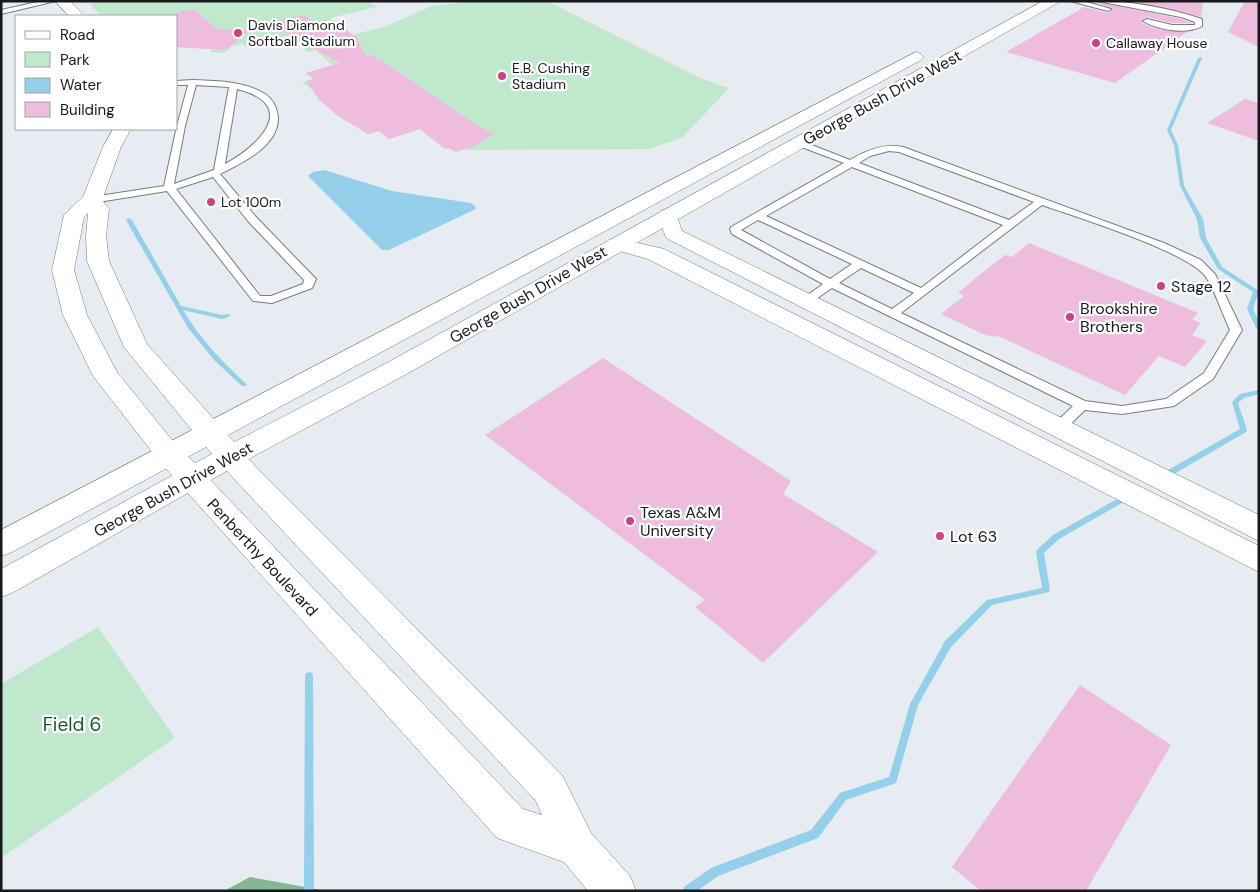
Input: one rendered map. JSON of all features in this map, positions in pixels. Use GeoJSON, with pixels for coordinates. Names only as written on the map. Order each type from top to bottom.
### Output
{"type":"FeatureCollection","features":[{"type":"Feature","properties":{"kind":"street"},"geometry":{"type":"LineString","coordinates":[[62,1],[76,15]]}},
{"type":"Feature","properties":{"kind":"street","name":"George Bush Drive West"},"geometry":{"type":"LineString","coordinates":[[1,584],[180,467],[841,96],[1024,1]]}},
{"type":"Feature","properties":{"kind":"street","name":"George Bush Drive West"},"geometry":{"type":"LineString","coordinates":[[220,445],[394,370],[616,244],[1054,1]]}},
{"type":"Feature","properties":{"kind":"street"},"geometry":{"type":"LineString","coordinates":[[800,142],[792,137],[838,111],[841,96]]}},
{"type":"Feature","properties":{"kind":"street","name":"Penberthy Boulevard"},"geometry":{"type":"LineString","coordinates":[[121,130],[112,147],[92,200],[74,215],[67,244],[64,270],[75,315],[106,376],[180,467],[511,824],[577,847]]}},
{"type":"Feature","properties":{"kind":"street"},"geometry":{"type":"LineString","coordinates":[[92,200],[99,210],[96,236],[98,261],[136,348],[220,445],[549,788],[577,847],[614,890]]}},
{"type":"Feature","properties":{"kind":"street"},"geometry":{"type":"LineString","coordinates":[[668,215],[672,234],[1259,529]]}},
{"type":"Feature","properties":{"kind":"street"},"geometry":{"type":"LineString","coordinates":[[616,244],[656,254],[1259,560]]}},
{"type":"Feature","properties":{"kind":"street"},"geometry":{"type":"LineString","coordinates":[[783,318],[806,301]]}},
{"type":"Feature","properties":{"kind":"street","name":"George Bush Drive West"},"geometry":{"type":"LineString","coordinates":[[1,544],[180,467]]}},
{"type":"Feature","properties":{"kind":"lane"},"geometry":{"type":"LineString","coordinates":[[1,12],[53,1]]}},
{"type":"Feature","properties":{"kind":"lane"},"geometry":{"type":"LineString","coordinates":[[1073,1],[1146,13],[1183,12],[1199,21],[1198,26],[1188,29],[1169,27],[1146,13]]}},
{"type":"Feature","properties":{"kind":"lane"},"geometry":{"type":"LineString","coordinates":[[1100,1],[1117,9]]}},
{"type":"Feature","properties":{"kind":"lane"},"geometry":{"type":"LineString","coordinates":[[193,82],[181,126],[169,187],[257,299],[272,300],[308,286],[310,279],[252,219],[217,172],[233,87]]}},
{"type":"Feature","properties":{"kind":"lane"},"geometry":{"type":"LineString","coordinates":[[92,200],[169,187],[217,172],[244,157],[259,145],[269,133],[274,118],[271,104],[260,94],[233,87],[193,82],[178,83]]}},
{"type":"Feature","properties":{"kind":"lane"},"geometry":{"type":"LineString","coordinates":[[800,142],[1010,224]]}},
{"type":"Feature","properties":{"kind":"lane"},"geometry":{"type":"LineString","coordinates":[[889,148],[900,149],[1041,201],[1160,245],[1197,262],[1211,276],[1236,330],[1209,376],[1169,403],[1122,410],[1082,405],[831,284],[798,267],[780,252],[736,232],[735,229],[852,163],[878,150],[889,148]]}},
{"type":"Feature","properties":{"kind":"lane"},"geometry":{"type":"LineString","coordinates":[[893,314],[1041,201]]}},
{"type":"Feature","properties":{"kind":"lane"},"geometry":{"type":"LineString","coordinates":[[758,216],[778,230],[799,240],[921,292]]}},
{"type":"Feature","properties":{"kind":"lane"},"geometry":{"type":"LineString","coordinates":[[798,267],[809,261]]}},
{"type":"Feature","properties":{"kind":"lane"},"geometry":{"type":"LineString","coordinates":[[806,301],[859,264]]}},
{"type":"Feature","properties":{"kind":"lane"},"geometry":{"type":"LineString","coordinates":[[1058,428],[1082,405]]}},
{"type":"Feature","properties":{"kind":"green space","name":"Davis Diamond Softball Stadium"},"geometry":{"type":"Polygon","coordinates":[[[104,1],[366,1],[377,7],[330,18],[338,24],[245,46],[242,44],[231,46],[224,53],[210,52],[212,49],[178,47],[178,15],[100,15],[90,4],[104,1]]]}},
{"type":"Feature","properties":{"kind":"green space","name":"E.B. Cushing Stadium"},"geometry":{"type":"Polygon","coordinates":[[[478,1],[547,1],[700,78],[729,88],[683,137],[649,149],[463,150],[455,152],[449,148],[445,149],[420,129],[389,139],[379,131],[368,134],[302,82],[313,79],[306,73],[332,65],[316,50],[308,52],[301,47],[384,27],[432,6],[478,1]]]}},
{"type":"Feature","properties":{"kind":"green space","name":"Field 6"},"geometry":{"type":"Polygon","coordinates":[[[98,627],[175,738],[1,858],[1,684],[98,627]]]}},
{"type":"Feature","properties":{"kind":"green space"},"geometry":{"type":"Polygon","coordinates":[[[250,877],[327,891],[224,891],[250,877]]]}},
{"type":"Feature","properties":{"kind":"water"},"geometry":{"type":"Polygon","coordinates":[[[324,170],[392,191],[471,203],[476,209],[389,250],[382,250],[308,176],[313,172],[324,170]]]}},
{"type":"Feature","properties":{"kind":"building","name":"Callaway House"},"geometry":{"type":"Polygon","coordinates":[[[1093,1],[1193,23],[1172,23],[1147,17],[1142,19],[1142,23],[1156,29],[1187,32],[1115,83],[1006,52],[1084,7],[1108,13],[1113,9],[1093,1]]]}},
{"type":"Feature","properties":{"kind":"building"},"geometry":{"type":"Polygon","coordinates":[[[1131,1],[1203,1],[1201,17],[1164,7],[1131,1]]]}},
{"type":"Feature","properties":{"kind":"building"},"geometry":{"type":"Polygon","coordinates":[[[1245,1],[1259,1],[1259,47],[1228,32],[1245,1]]]}},
{"type":"Feature","properties":{"kind":"building"},"geometry":{"type":"Polygon","coordinates":[[[193,9],[217,29],[249,30],[227,50],[178,47],[178,15],[176,13],[193,9]]]}},
{"type":"Feature","properties":{"kind":"building"},"geometry":{"type":"Polygon","coordinates":[[[304,15],[313,22],[317,21],[323,26],[336,22],[357,38],[366,56],[373,55],[476,125],[494,134],[474,146],[455,152],[449,148],[445,149],[420,129],[389,139],[379,131],[368,134],[338,116],[319,100],[306,81],[314,79],[306,73],[340,63],[267,23],[304,15]]]}},
{"type":"Feature","properties":{"kind":"building"},"geometry":{"type":"Polygon","coordinates":[[[1245,99],[1259,103],[1259,141],[1207,123],[1245,99]]]}},
{"type":"Feature","properties":{"kind":"building","name":"Brookshire Brothers"},"geometry":{"type":"Polygon","coordinates":[[[1029,243],[1198,313],[1192,319],[1201,323],[1192,335],[1207,341],[1185,367],[1159,356],[1125,395],[996,335],[994,337],[983,334],[941,314],[964,296],[958,293],[978,276],[1005,255],[1012,257],[1029,243]]]}},
{"type":"Feature","properties":{"kind":"building"},"geometry":{"type":"Polygon","coordinates":[[[603,358],[791,481],[783,494],[878,552],[763,663],[695,607],[705,600],[485,435],[603,358]]]}},
{"type":"Feature","properties":{"kind":"building"},"geometry":{"type":"Polygon","coordinates":[[[1080,685],[1171,745],[1086,891],[981,891],[952,867],[1080,685]]]}},
{"type":"Feature","properties":{"kind":"waterway"},"geometry":{"type":"LineString","coordinates":[[1200,58],[1169,130],[1176,145],[1182,186],[1200,219],[1203,238],[1220,268],[1256,291],[1250,309],[1259,328]]}},
{"type":"Feature","properties":{"kind":"waterway"},"geometry":{"type":"LineString","coordinates":[[129,220],[190,327],[217,360],[244,385]]}},
{"type":"Feature","properties":{"kind":"waterway"},"geometry":{"type":"LineString","coordinates":[[179,307],[222,317],[228,315]]}},
{"type":"Feature","properties":{"kind":"waterway"},"geometry":{"type":"LineString","coordinates":[[1164,476],[1244,430],[1235,402],[1242,396],[1259,392]]}},
{"type":"Feature","properties":{"kind":"waterway"},"geometry":{"type":"LineString","coordinates":[[688,891],[715,872],[814,834],[843,796],[893,780],[914,704],[948,644],[990,602],[1046,590],[1040,552],[1056,537],[1126,497]]}},
{"type":"Feature","properties":{"kind":"waterway"},"geometry":{"type":"LineString","coordinates":[[309,676],[309,891]]}},
{"type":"Feature","properties":{"kind":"place","name":"Davis Diamond Softball Stadium"},"geometry":{"type":"Point","coordinates":[238,33]}},
{"type":"Feature","properties":{"kind":"place","name":"Callaway House"},"geometry":{"type":"Point","coordinates":[1096,43]}},
{"type":"Feature","properties":{"kind":"place","name":"E.B. Cushing Stadium"},"geometry":{"type":"Point","coordinates":[502,76]}},
{"type":"Feature","properties":{"kind":"place","name":"Lot 100m"},"geometry":{"type":"Point","coordinates":[211,202]}},
{"type":"Feature","properties":{"kind":"place","name":"Stage 12"},"geometry":{"type":"Point","coordinates":[1161,286]}},
{"type":"Feature","properties":{"kind":"place","name":"Brookshire Brothers"},"geometry":{"type":"Point","coordinates":[1070,317]}},
{"type":"Feature","properties":{"kind":"place","name":"Texas A&M University"},"geometry":{"type":"Point","coordinates":[630,521]}},
{"type":"Feature","properties":{"kind":"place","name":"Lot 63"},"geometry":{"type":"Point","coordinates":[940,536]}}]}
